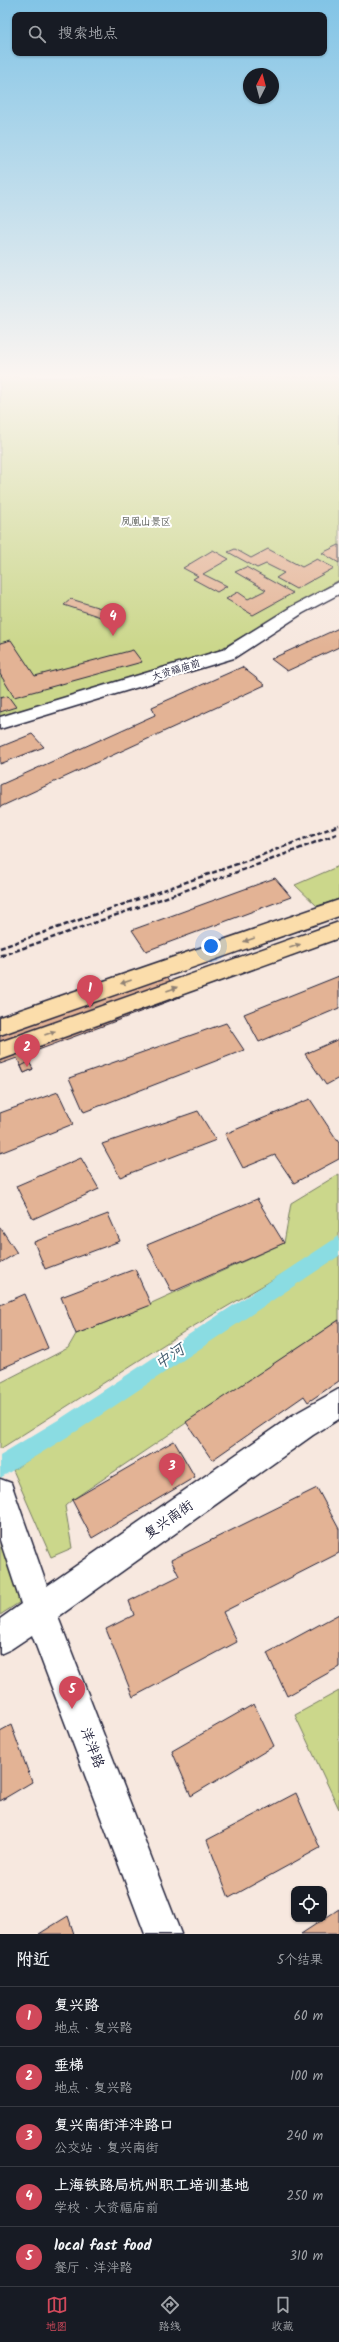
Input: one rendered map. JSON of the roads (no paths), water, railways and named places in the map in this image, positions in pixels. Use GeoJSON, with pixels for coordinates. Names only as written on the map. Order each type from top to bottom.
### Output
{"type":"FeatureCollection","features":[{"type":"Feature","properties":{"kind":"main road"},"geometry":{"type":"LineString","coordinates":[[0,1026],[339,908]]}},
{"type":"Feature","properties":{"kind":"main road"},"geometry":{"type":"LineString","coordinates":[[0,1051],[339,930]]}},
{"type":"Feature","properties":{"kind":"street","name":"大资福庙前"},"geometry":{"type":"LineString","coordinates":[[0,723],[228,654],[297,610],[339,587]]}},
{"type":"Feature","properties":{"kind":"street","name":"复兴南街"},"geometry":{"type":"LineString","coordinates":[[0,1638],[40,1612],[303,1425],[339,1403]]}},
{"type":"Feature","properties":{"kind":"street","name":"洋泮路"},"geometry":{"type":"LineString","coordinates":[[0,1494],[40,1612],[163,1934]]}},
{"type":"Feature","properties":{"kind":"waterway","name":"中河"},"geometry":{"type":"LineString","coordinates":[[0,1467],[70,1424],[339,1245]]}},
{"type":"Feature","properties":{"kind":"railway"},"geometry":{"type":"LineString","coordinates":[[0,948],[257,857],[339,825]]}},
{"type":"Feature","properties":{"kind":"railway"},"geometry":{"type":"LineString","coordinates":[[3,955],[265,862],[339,833]]}},
{"type":"Feature","properties":{"kind":"place","name":"上海铁路局杭州职工培训基地"},"geometry":{"type":"Point","coordinates":[113,636]}},
{"type":"Feature","properties":{"kind":"place","name":"复兴路"},"geometry":{"type":"Point","coordinates":[90,1008]}},
{"type":"Feature","properties":{"kind":"place","name":"垂梯"},"geometry":{"type":"Point","coordinates":[27,1067]}},
{"type":"Feature","properties":{"kind":"place","name":"复兴南街洋泮路口"},"geometry":{"type":"Point","coordinates":[172,1486]}},
{"type":"Feature","properties":{"kind":"place","name":"local fast food"},"geometry":{"type":"Point","coordinates":[72,1709]}},
{"type":"Feature","properties":{"kind":"park label","name":"凤凰山景区"},"geometry":{"type":"Point","coordinates":[146,522]}}]}
